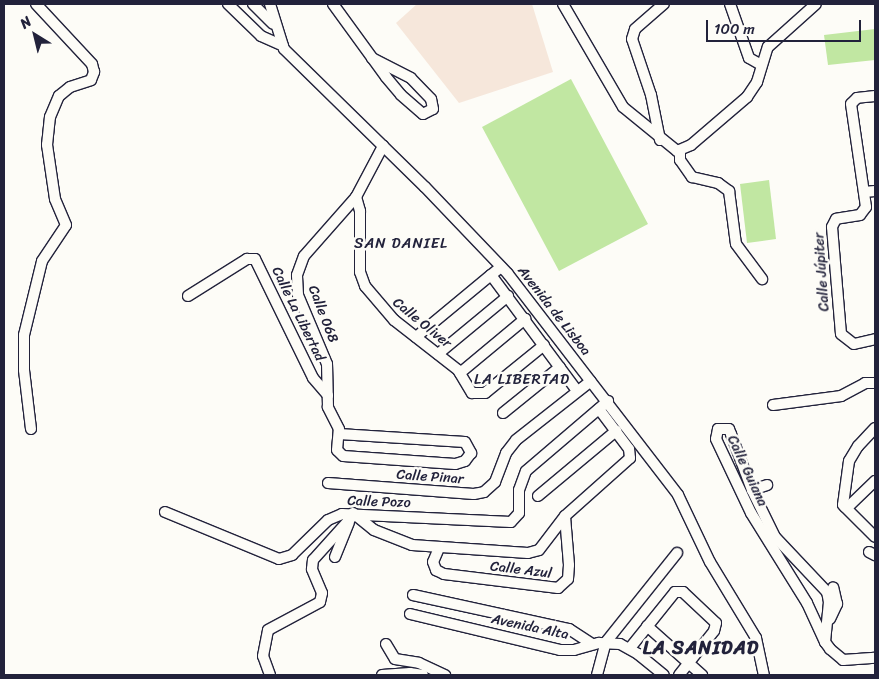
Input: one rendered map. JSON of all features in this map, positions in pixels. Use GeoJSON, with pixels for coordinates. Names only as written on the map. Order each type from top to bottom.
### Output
{"type":"FeatureCollection","features":[{"type":"Feature","properties":{"kind":"street"},"geometry":{"type":"LineString","coordinates":[[31,429],[24,370],[24,336],[42,260],[66,225],[55,199],[47,145],[50,117],[59,96],[70,87],[91,80],[94,72],[92,64],[36,4]]}},
{"type":"Feature","properties":{"kind":"street"},"geometry":{"type":"LineString","coordinates":[[228,4],[261,36],[282,46]]}},
{"type":"Feature","properties":{"kind":"street"},"geometry":{"type":"LineString","coordinates":[[253,4],[274,25]]}},
{"type":"Feature","properties":{"kind":"street","name":"Avenida de Lisboa"},"geometry":{"type":"LineString","coordinates":[[270,4],[274,25],[282,46],[501,267],[608,402],[683,503],[710,562],[756,638],[764,675]]}},
{"type":"Feature","properties":{"kind":"street"},"geometry":{"type":"LineString","coordinates":[[333,4],[372,58],[418,111],[429,114],[433,110],[431,99],[411,78],[372,58]]}},
{"type":"Feature","properties":{"kind":"street"},"geometry":{"type":"LineString","coordinates":[[563,4],[623,106],[673,150],[680,150],[691,145],[747,97],[757,82],[760,64],[768,47],[816,4]]}},
{"type":"Feature","properties":{"kind":"street"},"geometry":{"type":"LineString","coordinates":[[660,140],[651,95],[632,39],[635,29],[664,4]]}},
{"type":"Feature","properties":{"kind":"street"},"geometry":{"type":"LineString","coordinates":[[730,4],[749,58],[760,64]]}},
{"type":"Feature","properties":{"kind":"street"},"geometry":{"type":"LineString","coordinates":[[875,96],[857,98],[851,104],[864,192],[875,191]]}},
{"type":"Feature","properties":{"kind":"street","name":"Calle 068"},"geometry":{"type":"LineString","coordinates":[[339,434],[464,442],[471,449],[468,458],[455,464],[341,455],[337,450],[339,434],[328,407],[327,364],[298,295],[297,275],[308,251],[356,197],[383,146]]}},
{"type":"Feature","properties":{"kind":"street"},"geometry":{"type":"LineString","coordinates":[[680,150],[680,160],[692,177],[718,183],[729,191],[736,244],[762,279]]}},
{"type":"Feature","properties":{"kind":"street","name":"Calle Júpiter"},"geometry":{"type":"LineString","coordinates":[[864,192],[864,211],[833,223],[834,256],[841,334],[854,344],[875,339]]}},
{"type":"Feature","properties":{"kind":"street","name":"Calle Oliver"},"geometry":{"type":"LineString","coordinates":[[356,197],[360,211],[362,279],[385,311],[460,373],[472,394],[485,393],[544,345]]}},
{"type":"Feature","properties":{"kind":"street","name":"Calle La Libertad"},"geometry":{"type":"LineString","coordinates":[[188,296],[247,259],[255,259],[313,378],[328,395]]}},
{"type":"Feature","properties":{"kind":"street"},"geometry":{"type":"LineString","coordinates":[[416,337],[501,267]]}},
{"type":"Feature","properties":{"kind":"street"},"geometry":{"type":"LineString","coordinates":[[491,275],[576,391],[591,381]]}},
{"type":"Feature","properties":{"kind":"street"},"geometry":{"type":"LineString","coordinates":[[438,354],[508,296]]}},
{"type":"Feature","properties":{"kind":"street"},"geometry":{"type":"LineString","coordinates":[[460,373],[525,319]]}},
{"type":"Feature","properties":{"kind":"street"},"geometry":{"type":"LineString","coordinates":[[503,412],[560,367]]}},
{"type":"Feature","properties":{"kind":"street"},"geometry":{"type":"LineString","coordinates":[[773,405],[841,396],[865,384],[875,383]]}},
{"type":"Feature","properties":{"kind":"street","name":"Calle Pinar"},"geometry":{"type":"LineString","coordinates":[[328,483],[474,494],[484,492],[495,482],[506,453],[520,436],[576,391]]}},
{"type":"Feature","properties":{"kind":"street"},"geometry":{"type":"LineString","coordinates":[[565,516],[625,462],[631,452],[599,409],[608,402]]}},
{"type":"Feature","properties":{"kind":"street","name":"Calle Pozo"},"geometry":{"type":"LineString","coordinates":[[165,512],[279,559],[292,555],[332,517],[352,516],[511,522],[519,513],[523,476],[542,457],[599,409]]}},
{"type":"Feature","properties":{"kind":"street"},"geometry":{"type":"LineString","coordinates":[[845,507],[850,461],[858,446],[875,428]]}},
{"type":"Feature","properties":{"kind":"street","name":"Calle Guiana"},"geometry":{"type":"LineString","coordinates":[[825,642],[827,592],[775,537],[752,490],[729,429],[718,429],[716,439],[751,513],[803,595],[825,642],[843,660],[875,658]]}},
{"type":"Feature","properties":{"kind":"street"},"geometry":{"type":"LineString","coordinates":[[538,496],[616,431]]}},
{"type":"Feature","properties":{"kind":"street"},"geometry":{"type":"LineString","coordinates":[[845,507],[850,506],[875,481]]}},
{"type":"Feature","properties":{"kind":"street"},"geometry":{"type":"LineString","coordinates":[[752,490],[767,485]]}},
{"type":"Feature","properties":{"kind":"street"},"geometry":{"type":"LineString","coordinates":[[845,507],[875,537]]}},
{"type":"Feature","properties":{"kind":"street"},"geometry":{"type":"LineString","coordinates":[[352,516],[386,536],[412,545],[439,548]]}},
{"type":"Feature","properties":{"kind":"street"},"geometry":{"type":"LineString","coordinates":[[335,557],[352,516]]}},
{"type":"Feature","properties":{"kind":"street"},"geometry":{"type":"LineString","coordinates":[[270,675],[263,656],[264,638],[268,630],[320,602],[322,593],[312,569],[313,560],[352,516]]}},
{"type":"Feature","properties":{"kind":"street","name":"Calle Azul"},"geometry":{"type":"LineString","coordinates":[[565,516],[569,565],[568,579],[558,588],[444,574],[436,570],[433,562],[439,548],[528,553],[539,550],[565,516]]}},
{"type":"Feature","properties":{"kind":"street"},"geometry":{"type":"LineString","coordinates":[[597,675],[606,642],[677,553]]}},
{"type":"Feature","properties":{"kind":"street"},"geometry":{"type":"LineString","coordinates":[[826,625],[837,604],[833,587]]}},
{"type":"Feature","properties":{"kind":"street"},"geometry":{"type":"LineString","coordinates":[[630,648],[675,592],[683,592],[712,616],[716,627],[679,675]]}},
{"type":"Feature","properties":{"kind":"street"},"geometry":{"type":"LineString","coordinates":[[413,595],[569,629],[592,644]]}},
{"type":"Feature","properties":{"kind":"street","name":"Avenida Alta"},"geometry":{"type":"LineString","coordinates":[[410,614],[560,650],[574,650],[606,642],[630,648],[664,675]]}},
{"type":"Feature","properties":{"kind":"street"},"geometry":{"type":"LineString","coordinates":[[647,626],[702,675]]}},
{"type":"Feature","properties":{"kind":"street"},"geometry":{"type":"LineString","coordinates":[[386,644],[394,659],[419,663],[445,675]]}},
{"type":"Feature","properties":{"kind":"street"},"geometry":{"type":"LineString","coordinates":[[382,675],[423,675]]}},
{"type":"Feature","properties":{"kind":"shaded area"},"geometry":{"type":"Polygon","coordinates":[[[417,4],[532,4],[553,72],[459,103],[396,23],[417,4]]]}},
{"type":"Feature","properties":{"kind":"green space"},"geometry":{"type":"Polygon","coordinates":[[[875,29],[875,60],[828,65],[824,35],[875,29]]]}},
{"type":"Feature","properties":{"kind":"green space"},"geometry":{"type":"Polygon","coordinates":[[[571,79],[648,224],[559,271],[482,127],[571,79]]]}},
{"type":"Feature","properties":{"kind":"green space"},"geometry":{"type":"Polygon","coordinates":[[[769,180],[776,239],[747,243],[740,184],[769,180]]]}},
{"type":"Feature","properties":{"kind":"district","name":"SAN DANIEL"},"geometry":{"type":"Point","coordinates":[401,244]}},
{"type":"Feature","properties":{"kind":"district","name":"LA LIBERTAD"},"geometry":{"type":"Point","coordinates":[522,380]}},
{"type":"Feature","properties":{"kind":"district","name":"LA SANIDAD"},"geometry":{"type":"Point","coordinates":[701,648]}}]}
